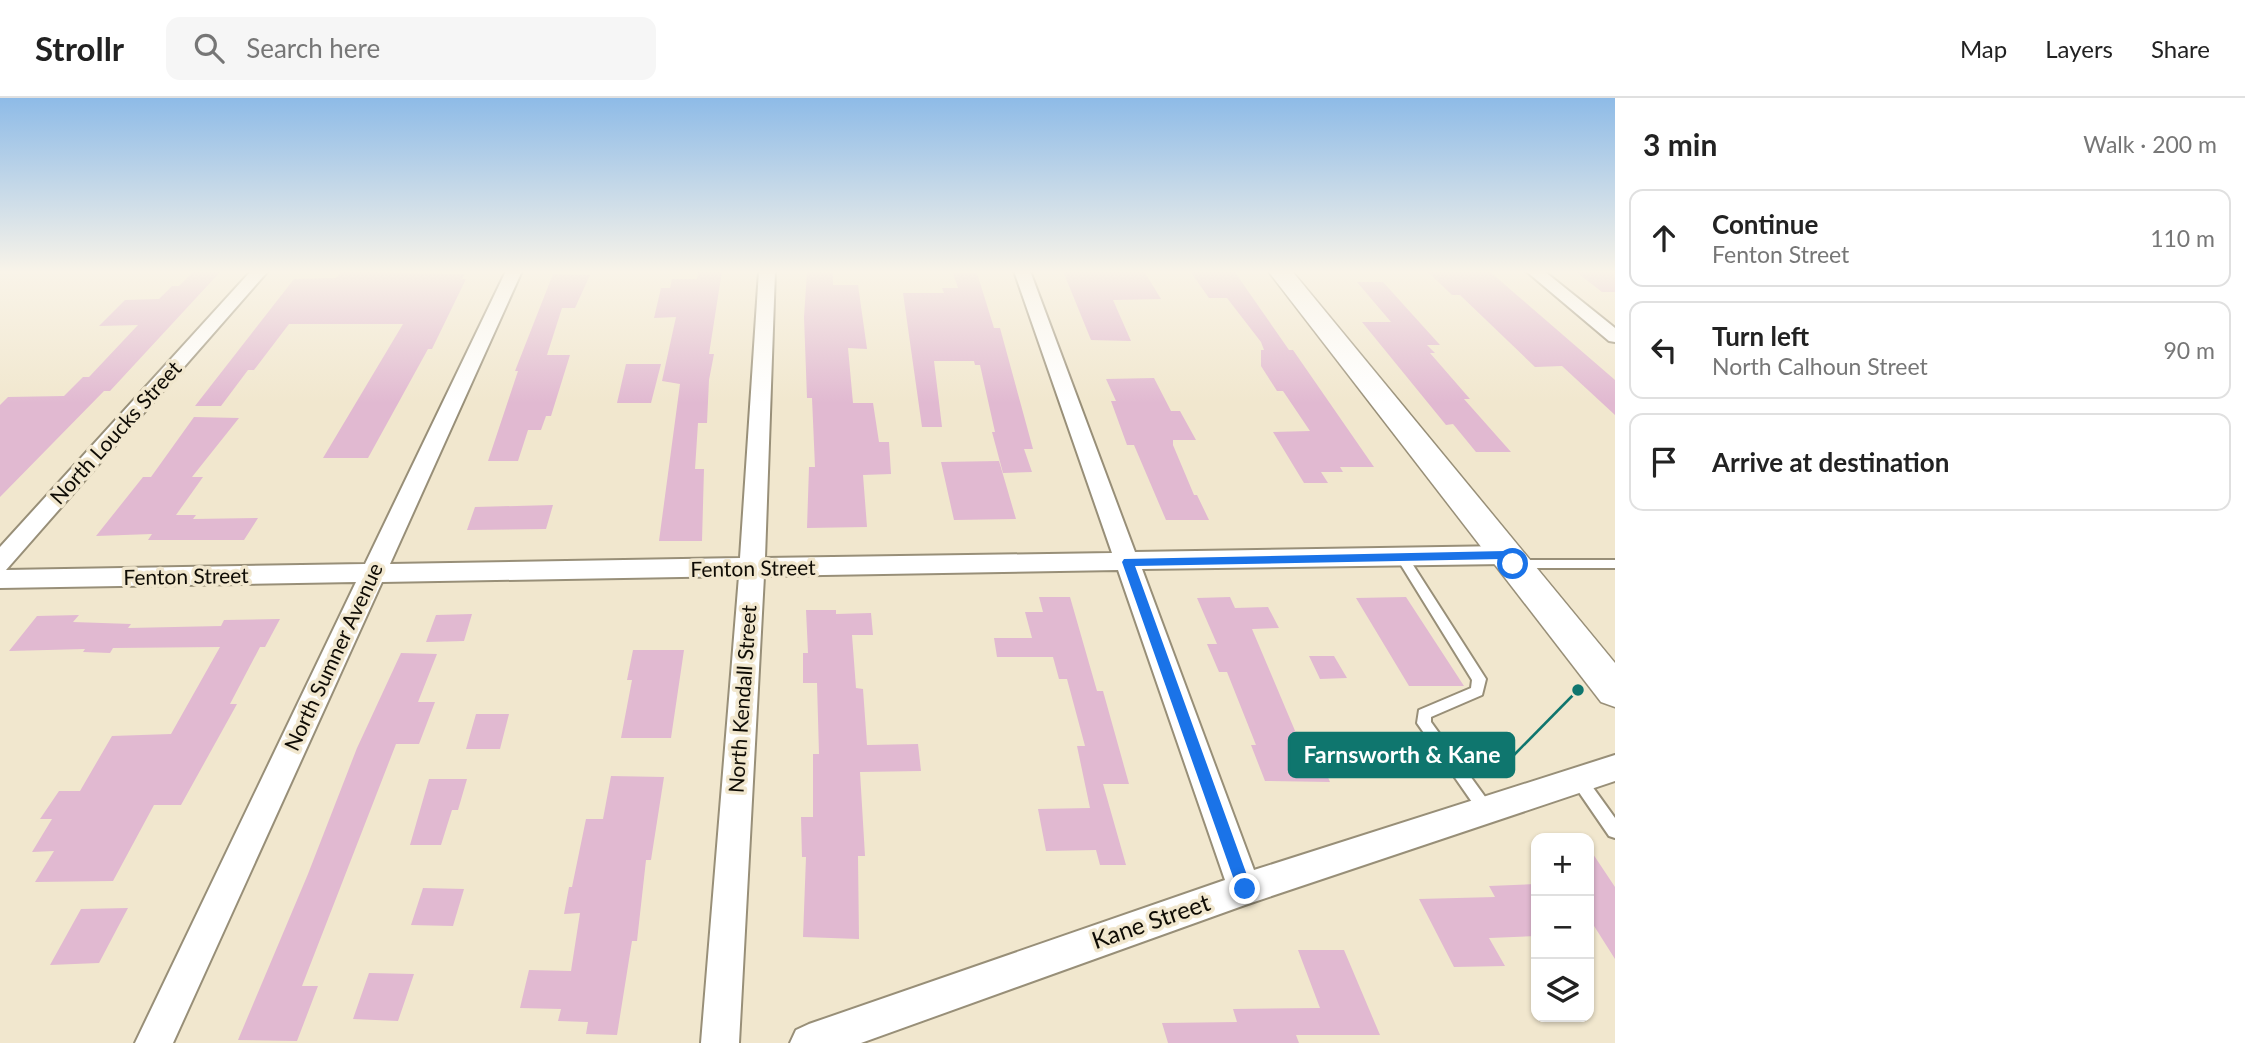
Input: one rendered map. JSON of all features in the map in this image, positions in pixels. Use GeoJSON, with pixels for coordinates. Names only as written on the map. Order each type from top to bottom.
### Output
{"type":"FeatureCollection","features":[{"type":"Feature","properties":{"kind":"main road"},"geometry":{"type":"LineString","coordinates":[[1315,315],[1615,691]]}},
{"type":"Feature","properties":{"kind":"street","name":"North Loucks Street"},"geometry":{"type":"LineString","coordinates":[[0,563],[221,315]]}},
{"type":"Feature","properties":{"kind":"street","name":"North Sumner Avenue"},"geometry":{"type":"LineString","coordinates":[[155,1043],[493,315]]}},
{"type":"Feature","properties":{"kind":"street","name":"North Kendall Street"},"geometry":{"type":"LineString","coordinates":[[720,1043],[752,569],[765,315]]}},
{"type":"Feature","properties":{"kind":"street"},"geometry":{"type":"LineString","coordinates":[[1038,315],[1245,889]]}},
{"type":"Feature","properties":{"kind":"street"},"geometry":{"type":"LineString","coordinates":[[1588,315],[1615,337]]}},
{"type":"Feature","properties":{"kind":"street","name":"Fenton Street"},"geometry":{"type":"LineString","coordinates":[[0,579],[1402,557],[1509,559]]}},
{"type":"Feature","properties":{"kind":"street","name":"Kane Street"},"geometry":{"type":"LineString","coordinates":[[808,1043],[1245,889],[1615,768]]}},
{"type":"Feature","properties":{"kind":"lane"},"geometry":{"type":"LineString","coordinates":[[1402,557],[1479,679],[1477,691],[1424,714],[1424,723],[1486,810]]}},
{"type":"Feature","properties":{"kind":"lane"},"geometry":{"type":"LineString","coordinates":[[1509,559],[1615,564]]}},
{"type":"Feature","properties":{"kind":"lane"},"geometry":{"type":"LineString","coordinates":[[1579,780],[1615,831]]}},
{"type":"Feature","properties":{"kind":"building"},"geometry":{"type":"Polygon","coordinates":[[[110,315],[180,315],[110,391],[104,391],[0,497],[0,405],[8,397],[64,396],[83,377],[89,377],[138,325],[99,326],[110,315]]]}},
{"type":"Feature","properties":{"kind":"building"},"geometry":{"type":"Polygon","coordinates":[[[266,315],[448,315],[432,349],[428,349],[368,458],[323,458],[403,324],[289,324],[254,370],[248,370],[221,406],[195,406],[266,315]]]}},
{"type":"Feature","properties":{"kind":"building"},"geometry":{"type":"Polygon","coordinates":[[[537,315],[560,315],[547,355],[570,355],[551,416],[546,416],[541,430],[528,430],[518,461],[488,461],[518,371],[515,371],[537,315]]]}},
{"type":"Feature","properties":{"kind":"building"},"geometry":{"type":"Polygon","coordinates":[[[655,315],[715,315],[709,354],[714,354],[709,380],[707,423],[698,423],[695,469],[704,469],[702,541],[659,541],[680,384],[662,381],[676,317],[654,318],[655,315]]]}},
{"type":"Feature","properties":{"kind":"building"},"geometry":{"type":"Polygon","coordinates":[[[862,315],[867,349],[848,348],[853,403],[873,403],[879,442],[889,442],[891,474],[863,475],[867,527],[807,528],[809,467],[815,467],[812,398],[807,398],[804,317],[862,315]]]}},
{"type":"Feature","properties":{"kind":"building"},"geometry":{"type":"Polygon","coordinates":[[[906,315],[990,315],[994,328],[1000,328],[1033,449],[1024,449],[1032,472],[1003,473],[992,432],[995,432],[980,365],[975,365],[974,361],[934,361],[942,427],[922,427],[906,315]]]}},
{"type":"Feature","properties":{"kind":"building"},"geometry":{"type":"Polygon","coordinates":[[[1081,315],[1120,315],[1131,341],[1091,340],[1081,315]]]}},
{"type":"Feature","properties":{"kind":"building"},"geometry":{"type":"Polygon","coordinates":[[[1240,315],[1265,315],[1289,350],[1293,350],[1374,467],[1340,467],[1343,472],[1321,472],[1328,483],[1304,483],[1273,432],[1310,431],[1283,391],[1277,391],[1261,366],[1261,350],[1264,350],[1240,315]]]}},
{"type":"Feature","properties":{"kind":"building"},"geometry":{"type":"Polygon","coordinates":[[[1385,315],[1413,315],[1440,345],[1427,345],[1435,353],[1430,353],[1470,399],[1464,399],[1511,452],[1476,452],[1453,424],[1446,425],[1362,322],[1391,322],[1385,315]]]}},
{"type":"Feature","properties":{"kind":"building"},"geometry":{"type":"Polygon","coordinates":[[[1481,315],[1540,315],[1615,380],[1615,415],[1562,366],[1535,367],[1481,315]]]}},
{"type":"Feature","properties":{"kind":"building"},"geometry":{"type":"Polygon","coordinates":[[[626,364],[661,364],[651,403],[617,403],[626,364]]]}},
{"type":"Feature","properties":{"kind":"building"},"geometry":{"type":"Polygon","coordinates":[[[1154,378],[1171,411],[1180,411],[1196,440],[1173,440],[1173,445],[1194,495],[1197,495],[1209,520],[1166,520],[1134,445],[1127,445],[1111,401],[1116,401],[1106,379],[1154,378]]]}},
{"type":"Feature","properties":{"kind":"building"},"geometry":{"type":"Polygon","coordinates":[[[194,417],[239,418],[192,477],[203,477],[176,515],[196,515],[193,519],[258,518],[244,540],[148,540],[152,534],[96,536],[143,477],[151,477],[194,417]]]}},
{"type":"Feature","properties":{"kind":"building"},"geometry":{"type":"Polygon","coordinates":[[[999,461],[1016,519],[954,520],[941,462],[999,461]]]}},
{"type":"Feature","properties":{"kind":"building"},"geometry":{"type":"Polygon","coordinates":[[[553,505],[546,529],[467,530],[475,507],[553,505]]]}},
{"type":"Feature","properties":{"kind":"building"},"geometry":{"type":"Polygon","coordinates":[[[1039,597],[1070,597],[1097,691],[1103,691],[1129,784],[1103,784],[1126,865],[1100,865],[1096,850],[1046,851],[1038,809],[1090,808],[1077,746],[1085,746],[1067,679],[1059,679],[1053,657],[997,657],[994,638],[1032,638],[1025,612],[1043,612],[1039,597]]]}},
{"type":"Feature","properties":{"kind":"building"},"geometry":{"type":"Polygon","coordinates":[[[1230,597],[1235,608],[1268,607],[1279,628],[1252,629],[1301,745],[1314,745],[1330,782],[1265,781],[1251,745],[1256,745],[1227,672],[1219,672],[1207,644],[1217,644],[1197,598],[1230,597]]]}},
{"type":"Feature","properties":{"kind":"building"},"geometry":{"type":"Polygon","coordinates":[[[1406,597],[1464,686],[1409,686],[1356,598],[1406,597]]]}},
{"type":"Feature","properties":{"kind":"building"},"geometry":{"type":"Polygon","coordinates":[[[806,610],[836,610],[836,614],[871,613],[873,635],[852,635],[856,688],[863,689],[867,745],[918,744],[921,771],[860,772],[865,856],[858,856],[859,939],[803,937],[806,857],[802,857],[801,817],[813,817],[813,754],[819,754],[817,683],[803,683],[803,653],[808,653],[806,610]]]}},
{"type":"Feature","properties":{"kind":"building"},"geometry":{"type":"Polygon","coordinates":[[[472,614],[464,641],[426,642],[436,615],[472,614]]]}},
{"type":"Feature","properties":{"kind":"building"},"geometry":{"type":"Polygon","coordinates":[[[79,615],[73,622],[131,624],[128,628],[221,626],[224,620],[280,619],[265,647],[260,647],[230,704],[237,704],[181,805],[154,805],[113,881],[35,882],[54,851],[32,852],[52,819],[40,819],[59,791],[80,791],[112,736],[171,734],[220,647],[113,648],[110,653],[83,652],[85,649],[9,651],[37,616],[79,615]]]}},
{"type":"Feature","properties":{"kind":"building"},"geometry":{"type":"Polygon","coordinates":[[[633,650],[684,650],[671,738],[621,738],[632,680],[627,680],[633,650]]]}},
{"type":"Feature","properties":{"kind":"building"},"geometry":{"type":"Polygon","coordinates":[[[401,653],[437,654],[418,702],[435,702],[419,744],[396,744],[302,986],[318,986],[297,1041],[238,1040],[308,874],[357,748],[401,653]]]}},
{"type":"Feature","properties":{"kind":"building"},"geometry":{"type":"Polygon","coordinates":[[[1309,656],[1334,656],[1347,678],[1320,679],[1309,656]]]}},
{"type":"Feature","properties":{"kind":"building"},"geometry":{"type":"Polygon","coordinates":[[[476,714],[509,714],[500,749],[466,749],[476,714]]]}},
{"type":"Feature","properties":{"kind":"building"},"geometry":{"type":"Polygon","coordinates":[[[611,776],[664,777],[651,860],[646,860],[637,941],[632,941],[617,1035],[586,1034],[588,1022],[558,1021],[561,1009],[520,1008],[529,970],[571,971],[580,913],[564,914],[569,887],[572,887],[586,819],[603,819],[611,776]]]}},
{"type":"Feature","properties":{"kind":"building"},"geometry":{"type":"Polygon","coordinates":[[[429,779],[467,779],[458,810],[452,810],[441,845],[410,845],[429,779]]]}},
{"type":"Feature","properties":{"kind":"building"},"geometry":{"type":"Polygon","coordinates":[[[1594,856],[1615,887],[1615,959],[1594,926],[1594,856]]]}},
{"type":"Feature","properties":{"kind":"building"},"geometry":{"type":"Polygon","coordinates":[[[1531,884],[1531,936],[1489,938],[1505,966],[1454,967],[1419,899],[1495,897],[1489,886],[1531,884]]]}},
{"type":"Feature","properties":{"kind":"building"},"geometry":{"type":"Polygon","coordinates":[[[423,888],[464,889],[453,926],[411,925],[423,888]]]}},
{"type":"Feature","properties":{"kind":"building"},"geometry":{"type":"Polygon","coordinates":[[[128,908],[99,963],[50,965],[81,909],[128,908]]]}},
{"type":"Feature","properties":{"kind":"building"},"geometry":{"type":"Polygon","coordinates":[[[1298,950],[1344,950],[1380,1035],[1296,1035],[1299,1043],[1168,1043],[1162,1023],[1237,1022],[1233,1009],[1320,1008],[1298,950]]]}},
{"type":"Feature","properties":{"kind":"building"},"geometry":{"type":"Polygon","coordinates":[[[369,973],[414,974],[398,1021],[353,1019],[369,973]]]}},
{"type":"Feature","properties":{"kind":"place","name":"Farnsworth & Kane"},"geometry":{"type":"Point","coordinates":[1578,690]}},
{"type":"Feature","properties":{"kind":"route"},"geometry":{"type":"LineString","coordinates":[[1245,889],[1128,562],[1505,555],[1513,564]]}}]}
